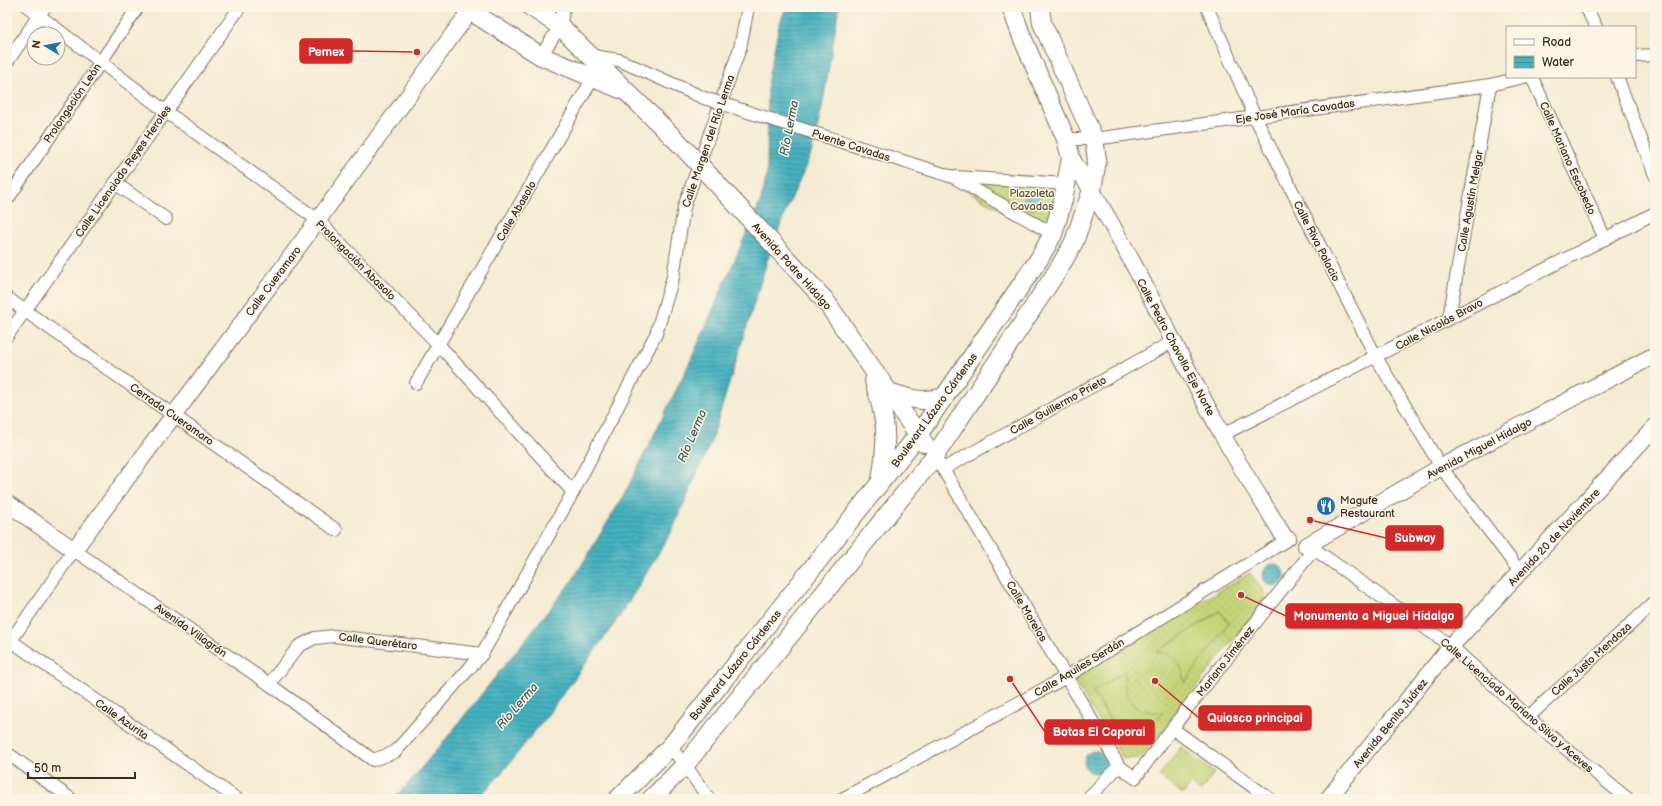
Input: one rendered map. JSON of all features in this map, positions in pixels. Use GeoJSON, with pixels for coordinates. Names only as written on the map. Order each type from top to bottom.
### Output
{"type":"FeatureCollection","features":[{"type":"Feature","properties":{"kind":"main road","name":"Avenida Padre Hidalgo"},"geometry":{"type":"LineString","coordinates":[[532,7],[560,26],[682,145],[824,299],[938,463]]}},
{"type":"Feature","properties":{"kind":"main road","name":"Boulevard Lázaro Cárdenas"},"geometry":{"type":"LineString","coordinates":[[618,799],[670,747],[918,435],[1039,259],[1053,234],[1067,184],[1071,158],[1066,140],[1022,37],[1011,7]]}},
{"type":"Feature","properties":{"kind":"main road","name":"Boulevard Lázaro Cárdenas"},"geometry":{"type":"LineString","coordinates":[[651,799],[685,765],[938,463],[1074,242],[1092,190],[1097,160],[1094,139],[1042,23],[1040,7]]}},
{"type":"Feature","properties":{"kind":"main road","name":"Avenida Padre Hidalgo"},"geometry":{"type":"LineString","coordinates":[[467,9],[540,56],[628,92]]}},
{"type":"Feature","properties":{"kind":"main road"},"geometry":{"type":"LineString","coordinates":[[868,362],[883,408],[886,429],[886,450],[881,482]]}},
{"type":"Feature","properties":{"kind":"main road"},"geometry":{"type":"LineString","coordinates":[[889,392],[910,399],[922,401],[945,397]]}},
{"type":"Feature","properties":{"kind":"street","name":"Prolongación Abasolo"},"geometry":{"type":"LineString","coordinates":[[28,7],[43,11],[100,63],[318,220],[438,344],[573,492]]}},
{"type":"Feature","properties":{"kind":"street","name":"Prolongación León"},"geometry":{"type":"LineString","coordinates":[[7,200],[138,7]]}},
{"type":"Feature","properties":{"kind":"street","name":"Calle Licenciado Reyes Heroles"},"geometry":{"type":"LineString","coordinates":[[7,336],[240,7]]}},
{"type":"Feature","properties":{"kind":"street"},"geometry":{"type":"LineString","coordinates":[[540,56],[560,26],[564,7]]}},
{"type":"Feature","properties":{"kind":"street","name":"Calle Margen del Río Lerma"},"geometry":{"type":"LineString","coordinates":[[573,492],[656,334],[673,277],[684,208],[740,48],[748,7]]}},
{"type":"Feature","properties":{"kind":"street","name":"Calle Riva Palacio"},"geometry":{"type":"LineString","coordinates":[[1208,7],[1254,116],[1376,357],[1441,468],[1521,573]]}},
{"type":"Feature","properties":{"kind":"street"},"geometry":{"type":"LineString","coordinates":[[1586,7],[1596,26]]}},
{"type":"Feature","properties":{"kind":"street","name":"Calle Cueramaro"},"geometry":{"type":"LineString","coordinates":[[74,550],[173,414],[318,220],[467,9]]}},
{"type":"Feature","properties":{"kind":"street"},"geometry":{"type":"LineString","coordinates":[[7,62],[43,11]]}},
{"type":"Feature","properties":{"kind":"street"},"geometry":{"type":"LineString","coordinates":[[1636,56],[1655,55]]}},
{"type":"Feature","properties":{"kind":"street","name":"Puente Cavadas"},"geometry":{"type":"LineString","coordinates":[[592,56],[619,60],[704,98],[953,177]]}},
{"type":"Feature","properties":{"kind":"street","name":"Calle Abasolo"},"geometry":{"type":"LineString","coordinates":[[416,383],[593,78]]}},
{"type":"Feature","properties":{"kind":"street","name":"Eje José María Cavadas"},"geometry":{"type":"LineString","coordinates":[[1066,140],[1094,139],[1490,85],[1520,78]]}},
{"type":"Feature","properties":{"kind":"street","name":"Calle Mariano Escobedo"},"geometry":{"type":"LineString","coordinates":[[1532,78],[1605,238]]}},
{"type":"Feature","properties":{"kind":"street"},"geometry":{"type":"LineString","coordinates":[[1617,78],[1655,175]]}},
{"type":"Feature","properties":{"kind":"street","name":"Calle Agustín Melgar"},"geometry":{"type":"LineString","coordinates":[[1449,318],[1490,85]]}},
{"type":"Feature","properties":{"kind":"street","name":"Calle Pedro Chavolla Eje Norte"},"geometry":{"type":"LineString","coordinates":[[1071,158],[1092,190],[1174,341],[1222,435],[1286,537]]}},
{"type":"Feature","properties":{"kind":"street"},"geometry":{"type":"LineString","coordinates":[[953,177],[1067,184]]}},
{"type":"Feature","properties":{"kind":"street"},"geometry":{"type":"LineString","coordinates":[[953,177],[1053,234]]}},
{"type":"Feature","properties":{"kind":"street"},"geometry":{"type":"LineString","coordinates":[[115,183],[166,219]]}},
{"type":"Feature","properties":{"kind":"street","name":"Calle Nicolás Bravo"},"geometry":{"type":"LineString","coordinates":[[1222,435],[1655,212]]}},
{"type":"Feature","properties":{"kind":"street","name":"Cerrada Cueramaro"},"geometry":{"type":"LineString","coordinates":[[7,298],[336,530]]}},
{"type":"Feature","properties":{"kind":"street","name":"Calle Guillermo Prieto"},"geometry":{"type":"LineString","coordinates":[[938,463],[1174,341]]}},
{"type":"Feature","properties":{"kind":"street","name":"Avenida Miguel Hidalgo"},"geometry":{"type":"LineString","coordinates":[[1310,547],[1441,468],[1655,355]]}},
{"type":"Feature","properties":{"kind":"street","name":"Avenida 20 de Noviembre"},"geometry":{"type":"LineString","coordinates":[[1451,646],[1521,573],[1655,427]]}},
{"type":"Feature","properties":{"kind":"street","name":"Calle Morelos"},"geometry":{"type":"LineString","coordinates":[[938,463],[1119,766]]}},
{"type":"Feature","properties":{"kind":"street"},"geometry":{"type":"LineString","coordinates":[[482,654],[573,492]]}},
{"type":"Feature","properties":{"kind":"street","name":"Avenida Villagrán"},"geometry":{"type":"LineString","coordinates":[[7,503],[269,684],[373,760],[395,752],[482,654]]}},
{"type":"Feature","properties":{"kind":"street","name":"Calle Licenciado Mariano Silva y Aceves"},"geometry":{"type":"LineString","coordinates":[[1286,537],[1310,547],[1451,646],[1528,716],[1628,799]]}},
{"type":"Feature","properties":{"kind":"street","name":"Calle Aquiles Serdán"},"geometry":{"type":"LineString","coordinates":[[842,799],[1066,677],[1286,537]]}},
{"type":"Feature","properties":{"kind":"street","name":"Mariano Jiménez"},"geometry":{"type":"LineString","coordinates":[[1119,766],[1135,778],[1310,547]]}},
{"type":"Feature","properties":{"kind":"street"},"geometry":{"type":"LineString","coordinates":[[8,641],[74,550]]}},
{"type":"Feature","properties":{"kind":"street","name":"Calle Justo Mendoza"},"geometry":{"type":"LineString","coordinates":[[1528,716],[1655,602]]}},
{"type":"Feature","properties":{"kind":"street","name":"Calle Querétaro"},"geometry":{"type":"LineString","coordinates":[[269,684],[299,646],[315,638],[334,636],[482,654]]}},
{"type":"Feature","properties":{"kind":"street","name":"Calle Azurita"},"geometry":{"type":"LineString","coordinates":[[8,641],[237,799]]}},
{"type":"Feature","properties":{"kind":"street","name":"Avenida Benito Juárez"},"geometry":{"type":"LineString","coordinates":[[1328,799],[1451,646]]}},
{"type":"Feature","properties":{"kind":"street"},"geometry":{"type":"LineString","coordinates":[[1173,729],[1270,799]]}},
{"type":"Feature","properties":{"kind":"street"},"geometry":{"type":"LineString","coordinates":[[670,747],[685,765],[709,799]]}},
{"type":"Feature","properties":{"kind":"street"},"geometry":{"type":"LineString","coordinates":[[7,753],[71,799]]}},
{"type":"Feature","properties":{"kind":"street"},"geometry":{"type":"LineString","coordinates":[[1086,799],[1119,766]]}},
{"type":"Feature","properties":{"kind":"green space","name":"Plazoleta Cavadas"},"geometry":{"type":"Polygon","coordinates":[[[936,172],[1058,177],[1058,191],[1043,235],[936,172]]]}},
{"type":"Feature","properties":{"kind":"green space"},"geometry":{"type":"Polygon","coordinates":[[[1250,573],[1267,596],[1140,759],[1123,758],[1072,678],[1250,573]]]}},
{"type":"Feature","properties":{"kind":"green space"},"geometry":{"type":"Polygon","coordinates":[[[1220,611],[1229,623],[1184,683],[1182,670],[1178,661],[1169,655],[1156,652],[1220,611]]]}},
{"type":"Feature","properties":{"kind":"green space"},"geometry":{"type":"Polygon","coordinates":[[[1125,671],[1125,690],[1132,703],[1137,708],[1144,711],[1163,712],[1137,746],[1129,747],[1092,692],[1125,671]]]}},
{"type":"Feature","properties":{"kind":"green space"},"geometry":{"type":"Polygon","coordinates":[[[1181,747],[1214,773],[1201,791],[1191,784],[1183,794],[1159,776],[1181,747]]]}},
{"type":"Feature","properties":{"kind":"water","name":"Río Lerma"},"geometry":{"type":"Polygon","coordinates":[[[786,7],[839,7],[822,108],[811,154],[785,213],[767,261],[712,439],[672,531],[622,613],[547,716],[500,775],[477,799],[393,799],[445,740],[572,581],[624,495],[690,362],[760,202],[767,175],[768,79],[779,26],[786,7]]]}},
{"type":"Feature","properties":{"kind":"water"},"geometry":{"type":"Polygon","coordinates":[[[1032,191],[1038,194],[1041,200],[1038,206],[1032,209],[1026,206],[1023,200],[1026,194],[1032,191]]]}},
{"type":"Feature","properties":{"kind":"water"},"geometry":{"type":"Polygon","coordinates":[[[1274,564],[1278,565],[1284,571],[1284,579],[1278,585],[1274,586],[1270,585],[1264,579],[1263,575],[1264,571],[1270,565],[1274,564]]]}},
{"type":"Feature","properties":{"kind":"water"},"geometry":{"type":"Polygon","coordinates":[[[1095,751],[1103,754],[1106,762],[1103,770],[1095,773],[1087,770],[1084,762],[1087,754],[1095,751]]]}},
{"type":"Feature","properties":{"kind":"place","name":"Pemex"},"geometry":{"type":"Point","coordinates":[417,52]}},
{"type":"Feature","properties":{"kind":"place","name":"Magufe Restaurant"},"geometry":{"type":"Point","coordinates":[1326,506]}},
{"type":"Feature","properties":{"kind":"place","name":"Subway"},"geometry":{"type":"Point","coordinates":[1310,520]}},
{"type":"Feature","properties":{"kind":"place","name":"Monumento a Miguel Hidalgo"},"geometry":{"type":"Point","coordinates":[1241,595]}},
{"type":"Feature","properties":{"kind":"place","name":"Botas El Caporal"},"geometry":{"type":"Point","coordinates":[1010,679]}},
{"type":"Feature","properties":{"kind":"place","name":"Quiosco principal"},"geometry":{"type":"Point","coordinates":[1155,681]}}]}
